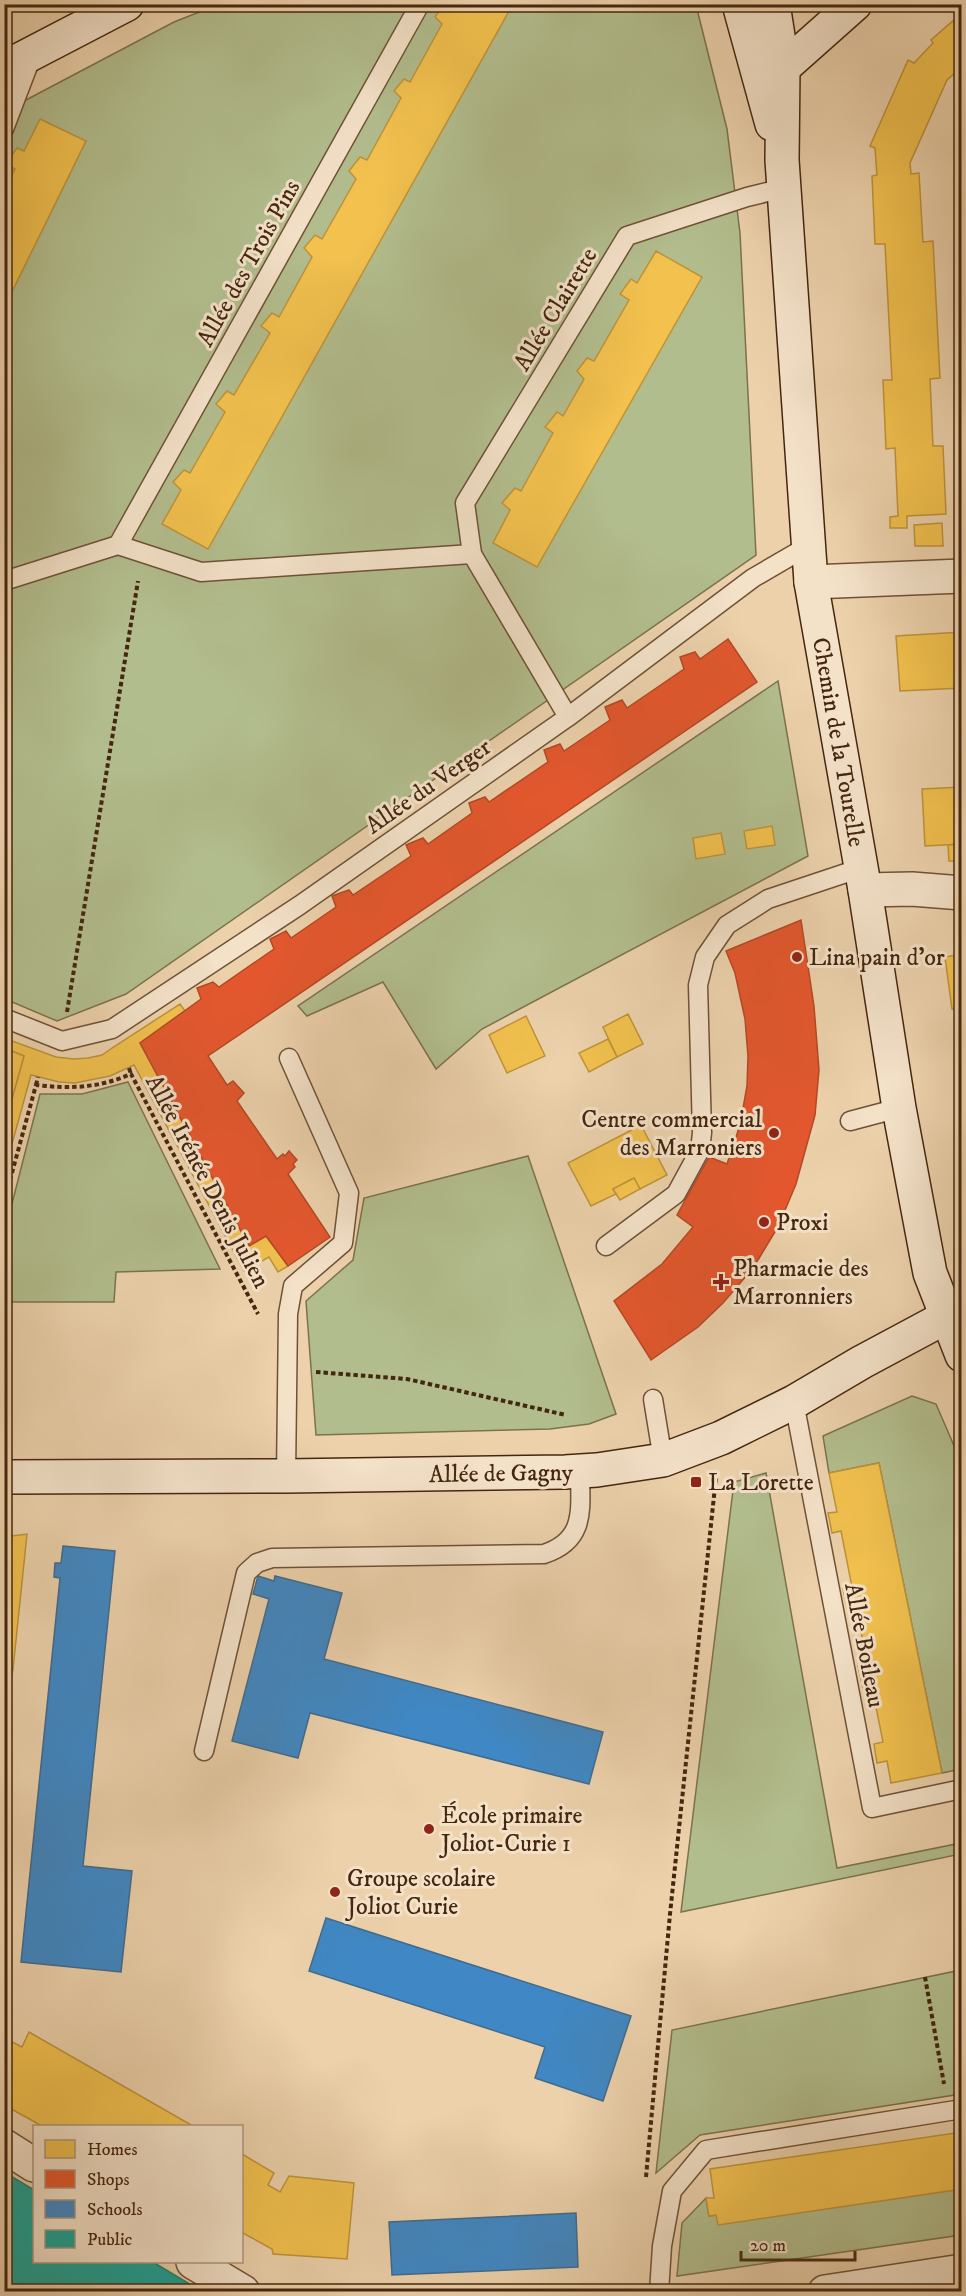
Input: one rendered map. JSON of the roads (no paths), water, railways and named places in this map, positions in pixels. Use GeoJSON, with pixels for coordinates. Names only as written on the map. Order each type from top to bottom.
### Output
{"type":"FeatureCollection","features":[{"type":"Feature","properties":{"kind":"street"},"geometry":{"type":"LineString","coordinates":[[4,68],[127,4]]}},
{"type":"Feature","properties":{"kind":"street","name":"Chemin de la Tourelle"},"geometry":{"type":"LineString","coordinates":[[739,4],[783,174]]}},
{"type":"Feature","properties":{"kind":"street","name":"Chemin de la Tourelle"},"geometry":{"type":"LineString","coordinates":[[773,4],[783,68],[783,174],[811,582],[863,879],[899,1108],[930,1273],[954,1315],[962,1355]]}},
{"type":"Feature","properties":{"kind":"street"},"geometry":{"type":"LineString","coordinates":[[783,68],[855,4]]}},
{"type":"Feature","properties":{"kind":"street"},"geometry":{"type":"LineString","coordinates":[[811,582],[962,576]]}},
{"type":"Feature","properties":{"kind":"street"},"geometry":{"type":"LineString","coordinates":[[863,879],[912,889],[962,893]]}},
{"type":"Feature","properties":{"kind":"street","name":"Allée de Gagny"},"geometry":{"type":"LineString","coordinates":[[4,1477],[286,1476],[580,1471],[663,1460],[721,1438],[794,1402],[862,1362],[954,1315]]}},
{"type":"Feature","properties":{"kind":"street"},"geometry":{"type":"LineString","coordinates":[[4,2146],[33,2163]]}},
{"type":"Feature","properties":{"kind":"street"},"geometry":{"type":"LineString","coordinates":[[196,2263],[243,2292]]}},
{"type":"Feature","properties":{"kind":"street"},"geometry":{"type":"LineString","coordinates":[[825,2292],[962,2271]]}},
{"type":"Feature","properties":{"kind":"lane","name":"Allée des Trois Pins"},"geometry":{"type":"LineString","coordinates":[[118,545],[420,4]]}},
{"type":"Feature","properties":{"kind":"lane"},"geometry":{"type":"LineString","coordinates":[[4,129],[33,53]]}},
{"type":"Feature","properties":{"kind":"lane","name":"Allée Clairette"},"geometry":{"type":"LineString","coordinates":[[472,554],[465,503],[627,236],[747,197],[783,174]]}},
{"type":"Feature","properties":{"kind":"lane"},"geometry":{"type":"LineString","coordinates":[[4,581],[118,545],[201,572],[472,554],[568,717]]}},
{"type":"Feature","properties":{"kind":"lane","name":"Allée du Verger"},"geometry":{"type":"LineString","coordinates":[[4,1018],[62,1041],[112,1029],[300,905],[568,717],[743,585],[808,546]]}},
{"type":"Feature","properties":{"kind":"lane"},"geometry":{"type":"LineString","coordinates":[[606,1246],[676,1194],[700,1150],[702,1133],[698,985],[705,957],[727,925],[768,899],[863,879]]}},
{"type":"Feature","properties":{"kind":"lane"},"geometry":{"type":"LineString","coordinates":[[286,1476],[288,1314],[293,1286],[343,1243],[348,1193],[289,1058]]}},
{"type":"Feature","properties":{"kind":"lane"},"geometry":{"type":"LineString","coordinates":[[849,1121],[899,1108]]}},
{"type":"Feature","properties":{"kind":"lane"},"geometry":{"type":"LineString","coordinates":[[653,1399],[663,1460]]}},
{"type":"Feature","properties":{"kind":"lane","name":"Allée Boileau"},"geometry":{"type":"LineString","coordinates":[[794,1402],[872,1808],[962,1789]]}},
{"type":"Feature","properties":{"kind":"lane"},"geometry":{"type":"LineString","coordinates":[[204,1750],[246,1573],[257,1563],[272,1558],[544,1554],[557,1550],[571,1538],[580,1521],[580,1471]]}},
{"type":"Feature","properties":{"kind":"lane"},"geometry":{"type":"LineString","coordinates":[[658,2292],[662,2246],[672,2191],[706,2150],[955,2110]]}},
{"type":"Feature","properties":{"kind":"place","name":"Lina pain d'or"},"geometry":{"type":"Point","coordinates":[797,957]}},
{"type":"Feature","properties":{"kind":"place","name":"Centre commercial des Marroniers"},"geometry":{"type":"Point","coordinates":[774,1133]}},
{"type":"Feature","properties":{"kind":"place","name":"Proxi"},"geometry":{"type":"Point","coordinates":[764,1222]}},
{"type":"Feature","properties":{"kind":"place","name":"Pharmacie des Marronniers"},"geometry":{"type":"Point","coordinates":[721,1282]}},
{"type":"Feature","properties":{"kind":"place","name":"La Lorette"},"geometry":{"type":"Point","coordinates":[696,1482]}},
{"type":"Feature","properties":{"kind":"place","name":"École primaire Joliot-Curie 1"},"geometry":{"type":"Point","coordinates":[429,1829]}},
{"type":"Feature","properties":{"kind":"place","name":"Groupe scolaire Joliot Curie"},"geometry":{"type":"Point","coordinates":[335,1892]}}]}
